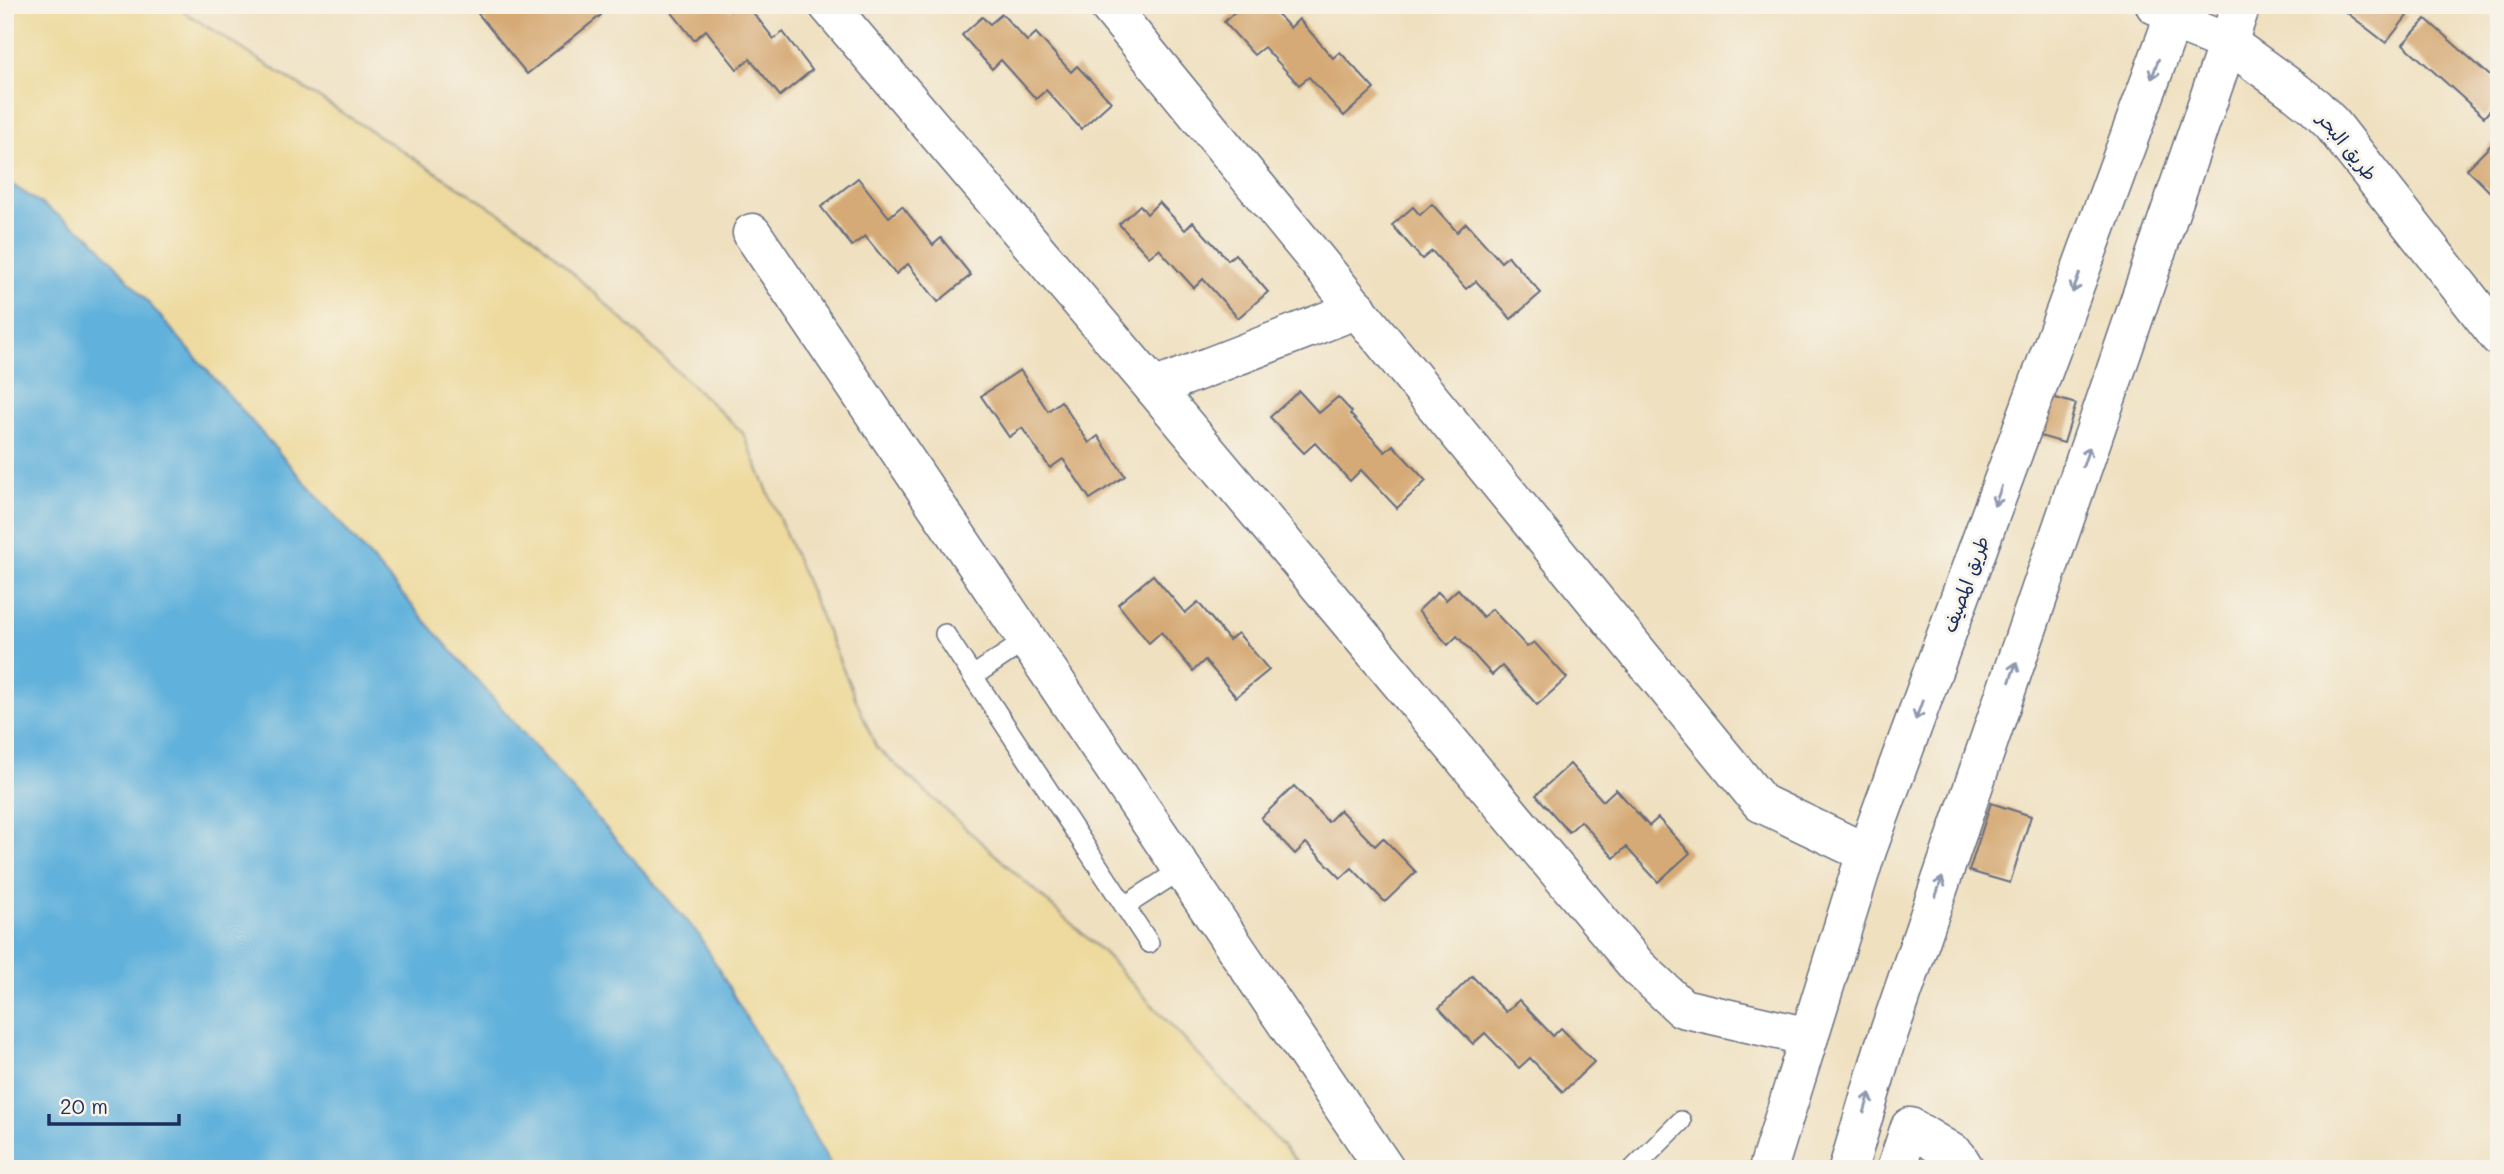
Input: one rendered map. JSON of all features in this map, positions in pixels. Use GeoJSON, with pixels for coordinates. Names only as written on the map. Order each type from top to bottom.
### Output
{"type":"FeatureCollection","features":[{"type":"Feature","properties":{"kind":"street"},"geometry":{"type":"LineString","coordinates":[[828,5],[1154,388],[1638,967],[1668,998],[1682,1008],[1809,1037]]}},
{"type":"Feature","properties":{"kind":"street"},"geometry":{"type":"LineString","coordinates":[[1108,5],[1761,803],[1866,853]]}},
{"type":"Feature","properties":{"kind":"street"},"geometry":{"type":"LineString","coordinates":[[1848,1169],[1888,1037],[2241,5]]}},
{"type":"Feature","properties":{"kind":"street","name":"طريق البحر"},"geometry":{"type":"LineString","coordinates":[[2170,8],[2188,27],[2228,43],[2296,92],[2332,124],[2499,337]]}},
{"type":"Feature","properties":{"kind":"street","name":"طريق المصيف"},"geometry":{"type":"LineString","coordinates":[[1771,1168],[1866,853],[2170,8]]}},
{"type":"Feature","properties":{"kind":"street"},"geometry":{"type":"LineString","coordinates":[[752,233],[1385,1169]]}},
{"type":"Feature","properties":{"kind":"street"},"geometry":{"type":"LineString","coordinates":[[1154,388],[1358,309]]}},
{"type":"Feature","properties":{"kind":"street"},"geometry":{"type":"LineString","coordinates":[[1896,1169],[1910,1127],[1957,1156],[1965,1169]]}},
{"type":"Feature","properties":{"kind":"lane"},"geometry":{"type":"LineString","coordinates":[[945,634],[1149,943]]}},
{"type":"Feature","properties":{"kind":"lane"},"geometry":{"type":"LineString","coordinates":[[973,676],[1027,640]]}},
{"type":"Feature","properties":{"kind":"lane"},"geometry":{"type":"LineString","coordinates":[[1125,906],[1182,869]]}},
{"type":"Feature","properties":{"kind":"lane"},"geometry":{"type":"LineString","coordinates":[[1633,1169],[1681,1121]]}},
{"type":"Feature","properties":{"kind":"sand"},"geometry":{"type":"Polygon","coordinates":[[[5,5],[173,5],[528,231],[743,433],[876,747],[1105,954],[1304,1169],[833,1169],[699,935],[91,237],[5,180],[5,5]]]}},
{"type":"Feature","properties":{"kind":"water"},"geometry":{"type":"Polygon","coordinates":[[[5,180],[91,237],[699,935],[833,1169],[5,1169],[5,180]]]}},
{"type":"Feature","properties":{"kind":"building"},"geometry":{"type":"Polygon","coordinates":[[[471,5],[593,5],[601,15],[527,74],[471,5]]]}},
{"type":"Feature","properties":{"kind":"building"},"geometry":{"type":"Polygon","coordinates":[[[666,5],[726,5],[730,11],[737,5],[747,5],[774,39],[783,32],[812,70],[780,96],[750,59],[737,69],[706,30],[694,40],[666,5]]]}},
{"type":"Feature","properties":{"kind":"building"},"geometry":{"type":"Polygon","coordinates":[[[1242,5],[1246,5],[1252,12],[1259,5],[1270,5],[1290,28],[1299,19],[1333,58],[1340,52],[1374,89],[1344,116],[1309,77],[1299,85],[1264,47],[1254,55],[1224,22],[1242,5]]]}},
{"type":"Feature","properties":{"kind":"building"},"geometry":{"type":"Polygon","coordinates":[[[2337,5],[2393,5],[2407,16],[2386,43],[2337,5]]]}},
{"type":"Feature","properties":{"kind":"building"},"geometry":{"type":"Polygon","coordinates":[[[1002,14],[1027,41],[1036,33],[1071,72],[1077,66],[1111,102],[1081,129],[1046,90],[1036,99],[1001,60],[992,69],[962,35],[982,17],[990,24],[1002,14]]]}},
{"type":"Feature","properties":{"kind":"building"},"geometry":{"type":"Polygon","coordinates":[[[2426,19],[2499,84],[2499,100],[2484,117],[2403,44],[2426,19]]]}},
{"type":"Feature","properties":{"kind":"building"},"geometry":{"type":"Polygon","coordinates":[[[2499,137],[2499,183],[2490,192],[2467,169],[2499,137]]]}},
{"type":"Feature","properties":{"kind":"building"},"geometry":{"type":"Polygon","coordinates":[[[858,178],[889,217],[902,206],[933,245],[941,238],[971,275],[938,302],[908,264],[896,274],[865,236],[852,246],[821,207],[858,178]]]}},
{"type":"Feature","properties":{"kind":"building"},"geometry":{"type":"Polygon","coordinates":[[[1159,202],[1185,230],[1193,222],[1228,260],[1235,254],[1268,292],[1238,318],[1203,279],[1194,288],[1159,249],[1149,257],[1119,224],[1140,205],[1147,214],[1159,202]]]}},
{"type":"Feature","properties":{"kind":"building"},"geometry":{"type":"Polygon","coordinates":[[[1432,204],[1457,232],[1466,223],[1501,262],[1508,256],[1541,293],[1511,319],[1476,281],[1466,289],[1432,251],[1422,259],[1392,225],[1413,207],[1420,215],[1432,204]]]}},
{"type":"Feature","properties":{"kind":"building"},"geometry":{"type":"Polygon","coordinates":[[[1020,370],[1048,411],[1061,401],[1089,443],[1098,436],[1125,476],[1090,499],[1063,459],[1050,468],[1022,428],[1009,437],[981,396],[1020,370]]]}},
{"type":"Feature","properties":{"kind":"building"},"geometry":{"type":"Polygon","coordinates":[[[1299,391],[1319,413],[1338,397],[1385,452],[1393,445],[1426,481],[1397,508],[1361,470],[1350,481],[1315,443],[1304,453],[1270,417],[1299,391]]]}},
{"type":"Feature","properties":{"kind":"building"},"geometry":{"type":"Polygon","coordinates":[[[2032,391],[2076,404],[2064,443],[2020,430],[2032,391]]]}},
{"type":"Feature","properties":{"kind":"building"},"geometry":{"type":"Polygon","coordinates":[[[1153,575],[1185,613],[1198,602],[1229,640],[1238,633],[1269,670],[1236,697],[1205,660],[1193,671],[1161,632],[1149,643],[1118,604],[1153,575]]]}},
{"type":"Feature","properties":{"kind":"building"},"geometry":{"type":"Polygon","coordinates":[[[1458,589],[1483,617],[1492,609],[1527,647],[1534,642],[1567,678],[1537,705],[1502,666],[1492,675],[1457,636],[1448,645],[1418,611],[1438,592],[1446,600],[1458,589]]]}},
{"type":"Feature","properties":{"kind":"building"},"geometry":{"type":"Polygon","coordinates":[[[1570,764],[1603,801],[1616,789],[1649,826],[1658,818],[1690,853],[1658,882],[1626,847],[1614,858],[1581,821],[1569,832],[1536,795],[1570,764]]]}},
{"type":"Feature","properties":{"kind":"building"},"geometry":{"type":"Polygon","coordinates":[[[1294,786],[1328,822],[1340,810],[1375,846],[1383,838],[1416,872],[1385,902],[1352,868],[1341,878],[1306,843],[1295,854],[1261,818],[1294,786]]]}},
{"type":"Feature","properties":{"kind":"building"},"geometry":{"type":"Polygon","coordinates":[[[1991,803],[2031,816],[2010,883],[1969,871],[1991,803]]]}},
{"type":"Feature","properties":{"kind":"building"},"geometry":{"type":"Polygon","coordinates":[[[1472,976],[1506,1012],[1519,1000],[1553,1036],[1561,1028],[1594,1062],[1563,1092],[1530,1058],[1519,1068],[1485,1033],[1473,1044],[1439,1008],[1472,976]]]}}]}
